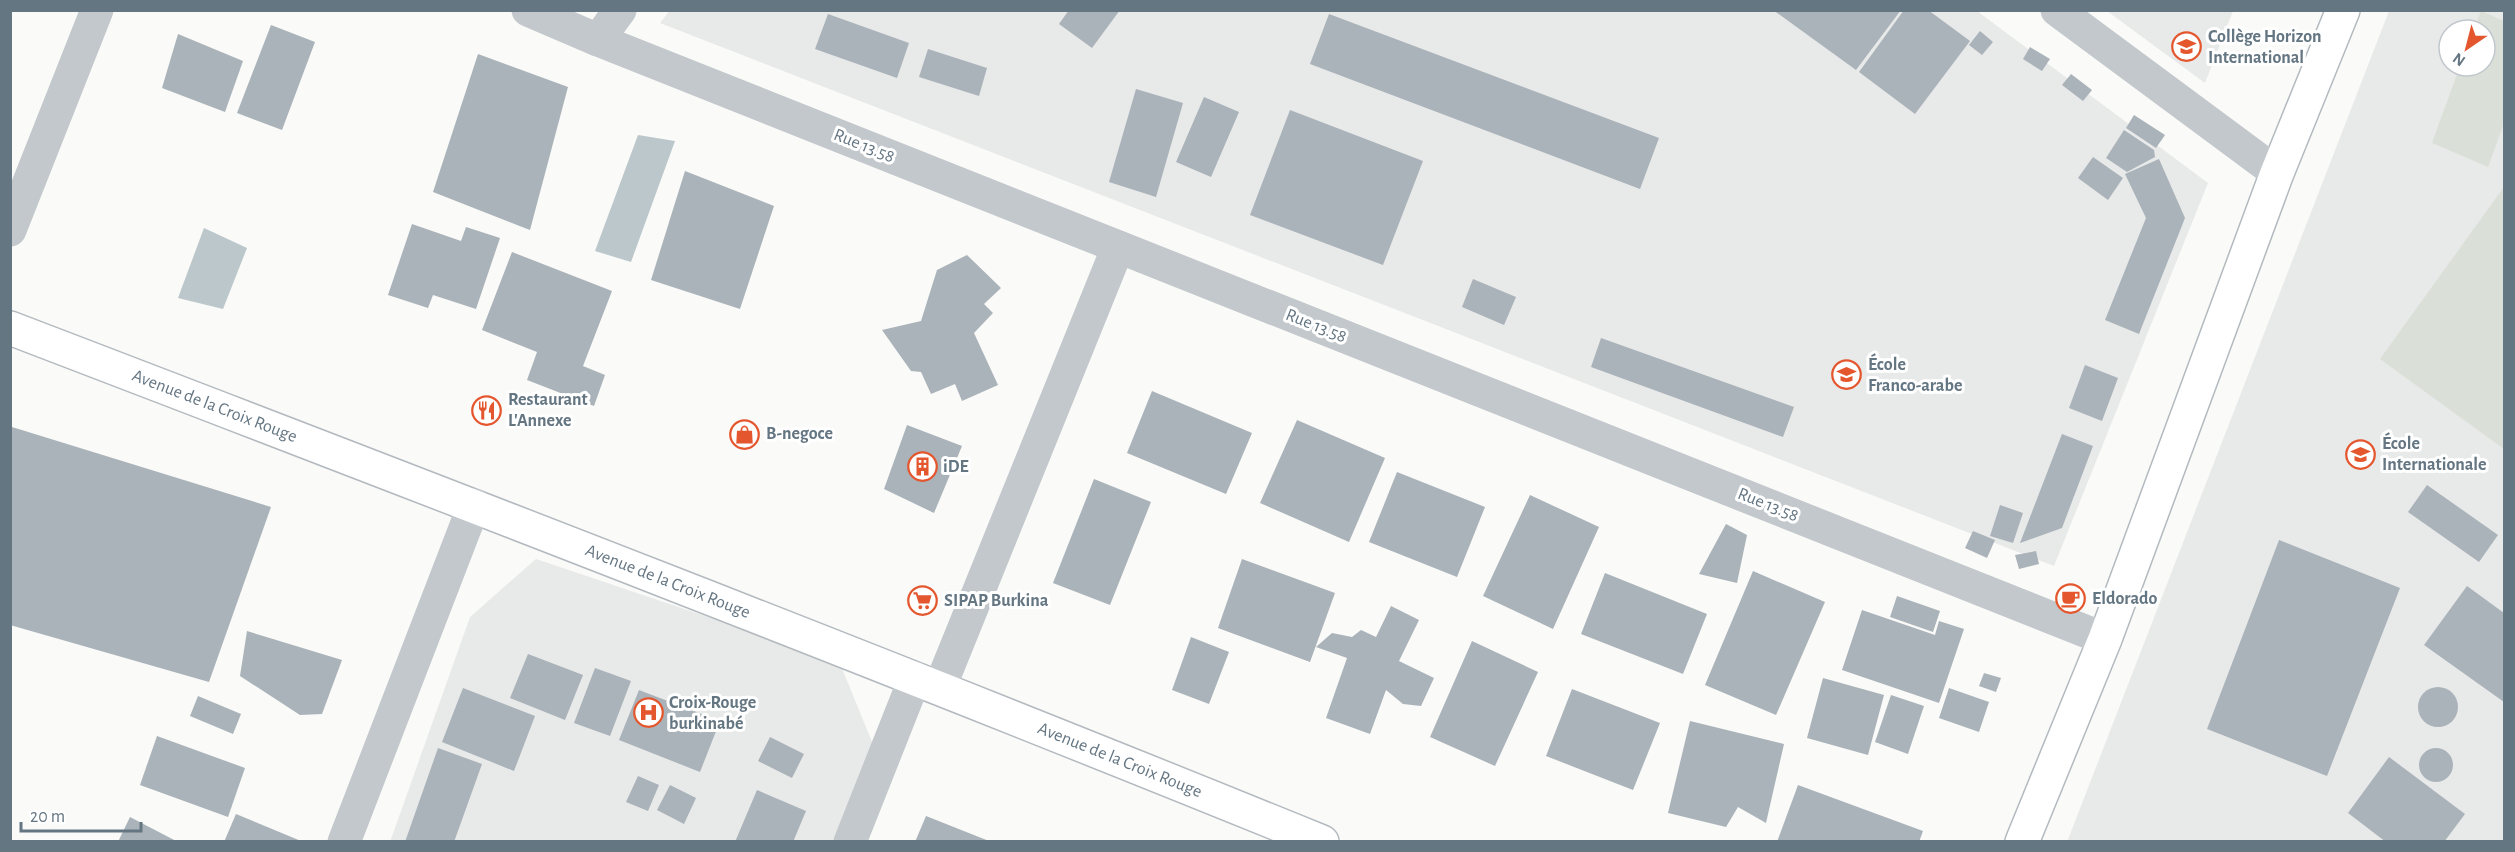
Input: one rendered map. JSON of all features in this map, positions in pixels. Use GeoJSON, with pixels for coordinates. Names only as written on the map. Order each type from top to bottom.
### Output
{"type":"FeatureCollection","features":[{"type":"Feature","properties":{"kind":"street"},"geometry":{"type":"LineString","coordinates":[[10,230],[97,10]]}},
{"type":"Feature","properties":{"kind":"street","name":"Rue 13.58"},"geometry":{"type":"LineString","coordinates":[[528,10],[598,40],[2105,639]]}},
{"type":"Feature","properties":{"kind":"street"},"geometry":{"type":"LineString","coordinates":[[598,40],[620,10]]}},
{"type":"Feature","properties":{"kind":"street"},"geometry":{"type":"LineString","coordinates":[[2057,10],[2277,173]]}},
{"type":"Feature","properties":{"kind":"street"},"geometry":{"type":"LineString","coordinates":[[2022,842],[2105,639],[2277,173],[2343,10]]}},
{"type":"Feature","properties":{"kind":"street"},"geometry":{"type":"LineString","coordinates":[[850,842],[928,682],[1118,247]]}},
{"type":"Feature","properties":{"kind":"street","name":"Avenue de la Croix Rouge"},"geometry":{"type":"LineString","coordinates":[[10,328],[928,682],[1322,842]]}},
{"type":"Feature","properties":{"kind":"street"},"geometry":{"type":"LineString","coordinates":[[344,842],[474,505]]}},
{"type":"Feature","properties":{"kind":"shaded area","name":"École Franco-arabe"},"geometry":{"type":"Polygon","coordinates":[[[670,10],[1977,11],[2208,183],[2054,566],[660,23],[670,10]]]}},
{"type":"Feature","properties":{"kind":"shaded area","name":"Collège Horizon International"},"geometry":{"type":"Polygon","coordinates":[[[2107,11],[2233,11],[2205,83],[2107,11]]]}},
{"type":"Feature","properties":{"kind":"shaded area","name":"École Internationale"},"geometry":{"type":"Polygon","coordinates":[[[2389,11],[2504,11],[2504,841],[2067,842],[2389,11]]]}},
{"type":"Feature","properties":{"kind":"shaded area"},"geometry":{"type":"Polygon","coordinates":[[[2481,11],[2504,21],[2504,123],[2488,167],[2432,143],[2456,78],[2497,78],[2497,18],[2478,18],[2481,11]]]}},
{"type":"Feature","properties":{"kind":"shaded area"},"geometry":{"type":"Polygon","coordinates":[[[638,135],[675,141],[631,262],[595,251],[638,135]]]}},
{"type":"Feature","properties":{"kind":"shaded area"},"geometry":{"type":"Polygon","coordinates":[[[2504,187],[2504,449],[2380,359],[2504,187]]]}},
{"type":"Feature","properties":{"kind":"shaded area"},"geometry":{"type":"Polygon","coordinates":[[[204,228],[247,248],[223,309],[178,298],[204,228]]]}},
{"type":"Feature","properties":{"kind":"shaded area","name":"Croix-Rouge burkinabé"},"geometry":{"type":"Polygon","coordinates":[[[536,559],[839,661],[881,764],[850,841],[390,842],[470,617],[536,559]]]}},
{"type":"Feature","properties":{"kind":"building"},"geometry":{"type":"Polygon","coordinates":[[[1069,10],[1120,10],[1092,48],[1059,24],[1069,10]]]}},
{"type":"Feature","properties":{"kind":"building"},"geometry":{"type":"Polygon","coordinates":[[[1773,10],[1901,10],[1856,70],[1773,10]]]}},
{"type":"Feature","properties":{"kind":"building"},"geometry":{"type":"Polygon","coordinates":[[[1904,10],[1928,10],[1970,41],[1915,114],[1859,72],[1904,10]]]}},
{"type":"Feature","properties":{"kind":"building"},"geometry":{"type":"Polygon","coordinates":[[[828,14],[909,43],[897,78],[815,49],[828,14]]]}},
{"type":"Feature","properties":{"kind":"building"},"geometry":{"type":"Polygon","coordinates":[[[1329,14],[1659,138],[1640,189],[1310,64],[1329,14]]]}},
{"type":"Feature","properties":{"kind":"building"},"geometry":{"type":"Polygon","coordinates":[[[271,25],[315,42],[282,130],[237,113],[271,25]]]}},
{"type":"Feature","properties":{"kind":"building"},"geometry":{"type":"Polygon","coordinates":[[[1980,31],[1993,42],[1982,55],[1969,45],[1980,31]]]}},
{"type":"Feature","properties":{"kind":"building"},"geometry":{"type":"Polygon","coordinates":[[[178,34],[243,61],[225,112],[162,88],[178,34]]]}},
{"type":"Feature","properties":{"kind":"building"},"geometry":{"type":"Polygon","coordinates":[[[2030,47],[2050,59],[2042,71],[2023,59],[2030,47]]]}},
{"type":"Feature","properties":{"kind":"building"},"geometry":{"type":"Polygon","coordinates":[[[928,49],[987,68],[979,96],[919,77],[928,49]]]}},
{"type":"Feature","properties":{"kind":"building"},"geometry":{"type":"Polygon","coordinates":[[[478,54],[568,87],[530,230],[433,192],[478,54]]]}},
{"type":"Feature","properties":{"kind":"building"},"geometry":{"type":"Polygon","coordinates":[[[2071,74],[2092,90],[2083,101],[2062,85],[2071,74]]]}},
{"type":"Feature","properties":{"kind":"building"},"geometry":{"type":"Polygon","coordinates":[[[1136,89],[1183,103],[1156,197],[1109,182],[1136,89]]]}},
{"type":"Feature","properties":{"kind":"building"},"geometry":{"type":"Polygon","coordinates":[[[1204,97],[1239,112],[1211,177],[1176,162],[1204,97]]]}},
{"type":"Feature","properties":{"kind":"building"},"geometry":{"type":"Polygon","coordinates":[[[1290,110],[1423,161],[1383,265],[1250,215],[1290,110]]]}},
{"type":"Feature","properties":{"kind":"building"},"geometry":{"type":"Polygon","coordinates":[[[2134,115],[2165,135],[2156,148],[2126,128],[2134,115]]]}},
{"type":"Feature","properties":{"kind":"building"},"geometry":{"type":"Polygon","coordinates":[[[2124,130],[2154,150],[2155,157],[2127,172],[2106,158],[2124,130]]]}},
{"type":"Feature","properties":{"kind":"building"},"geometry":{"type":"Polygon","coordinates":[[[2093,157],[2123,178],[2108,200],[2078,178],[2093,157]]]}},
{"type":"Feature","properties":{"kind":"building"},"geometry":{"type":"Polygon","coordinates":[[[2159,159],[2185,218],[2139,334],[2105,320],[2146,218],[2125,174],[2159,159]]]}},
{"type":"Feature","properties":{"kind":"building"},"geometry":{"type":"Polygon","coordinates":[[[685,171],[774,206],[740,309],[651,280],[685,171]]]}},
{"type":"Feature","properties":{"kind":"building"},"geometry":{"type":"Polygon","coordinates":[[[412,224],[461,241],[466,227],[500,238],[476,309],[433,295],[428,308],[388,295],[412,224]]]}},
{"type":"Feature","properties":{"kind":"building"},"geometry":{"type":"Polygon","coordinates":[[[512,252],[612,291],[583,366],[605,375],[594,406],[527,380],[537,352],[482,330],[512,252]]]}},
{"type":"Feature","properties":{"kind":"building"},"geometry":{"type":"Polygon","coordinates":[[[967,255],[1001,288],[984,304],[993,313],[974,333],[998,385],[962,401],[955,384],[931,394],[921,372],[911,371],[882,330],[921,321],[937,270],[967,255]]]}},
{"type":"Feature","properties":{"kind":"building"},"geometry":{"type":"Polygon","coordinates":[[[1473,279],[1516,297],[1504,325],[1462,307],[1473,279]]]}},
{"type":"Feature","properties":{"kind":"building"},"geometry":{"type":"Polygon","coordinates":[[[1601,338],[1794,407],[1783,437],[1591,367],[1601,338]]]}},
{"type":"Feature","properties":{"kind":"building"},"geometry":{"type":"Polygon","coordinates":[[[2085,365],[2118,378],[2102,421],[2069,408],[2085,365]]]}},
{"type":"Feature","properties":{"kind":"building"},"geometry":{"type":"Polygon","coordinates":[[[1152,391],[1252,433],[1226,494],[1127,453],[1152,391]]]}},
{"type":"Feature","properties":{"kind":"building"},"geometry":{"type":"Polygon","coordinates":[[[1297,420],[1385,458],[1349,542],[1260,503],[1297,420]]]}},
{"type":"Feature","properties":{"kind":"building","name":"iDE"},"geometry":{"type":"Polygon","coordinates":[[[907,425],[962,446],[934,513],[884,489],[907,425]]]}},
{"type":"Feature","properties":{"kind":"building"},"geometry":{"type":"Polygon","coordinates":[[[12,427],[271,507],[209,682],[10,625],[12,427]]]}},
{"type":"Feature","properties":{"kind":"building"},"geometry":{"type":"Polygon","coordinates":[[[2062,434],[2093,446],[2062,528],[2020,543],[2062,434]]]}},
{"type":"Feature","properties":{"kind":"building"},"geometry":{"type":"Polygon","coordinates":[[[1397,472],[1485,507],[1457,577],[1369,542],[1397,472]]]}},
{"type":"Feature","properties":{"kind":"building"},"geometry":{"type":"Polygon","coordinates":[[[1094,479],[1151,502],[1110,605],[1053,583],[1094,479]]]}},
{"type":"Feature","properties":{"kind":"building"},"geometry":{"type":"Polygon","coordinates":[[[2427,485],[2498,535],[2479,562],[2408,512],[2427,485]]]}},
{"type":"Feature","properties":{"kind":"building"},"geometry":{"type":"Polygon","coordinates":[[[1530,495],[1599,527],[1553,629],[1483,596],[1530,495]]]}},
{"type":"Feature","properties":{"kind":"building"},"geometry":{"type":"Polygon","coordinates":[[[2000,505],[2023,513],[2013,543],[1990,536],[2000,505]]]}},
{"type":"Feature","properties":{"kind":"building"},"geometry":{"type":"Polygon","coordinates":[[[1726,524],[1747,535],[1737,583],[1699,574],[1726,524]]]}},
{"type":"Feature","properties":{"kind":"building"},"geometry":{"type":"Polygon","coordinates":[[[1973,531],[1995,540],[1987,558],[1965,548],[1973,531]]]}},
{"type":"Feature","properties":{"kind":"building"},"geometry":{"type":"Polygon","coordinates":[[[2279,540],[2400,588],[2327,776],[2207,729],[2279,540]]]}},
{"type":"Feature","properties":{"kind":"building"},"geometry":{"type":"Polygon","coordinates":[[[2036,551],[2039,564],[2019,569],[2015,555],[2036,551]]]}},
{"type":"Feature","properties":{"kind":"building"},"geometry":{"type":"Polygon","coordinates":[[[1242,559],[1335,593],[1310,662],[1218,628],[1242,559]]]}},
{"type":"Feature","properties":{"kind":"building"},"geometry":{"type":"Polygon","coordinates":[[[1753,571],[1825,602],[1776,715],[1705,685],[1753,571]]]}},
{"type":"Feature","properties":{"kind":"building"},"geometry":{"type":"Polygon","coordinates":[[[1605,573],[1707,614],[1683,674],[1581,634],[1605,573]]]}},
{"type":"Feature","properties":{"kind":"building"},"geometry":{"type":"Polygon","coordinates":[[[2467,586],[2504,613],[2504,702],[2424,645],[2467,586]]]}},
{"type":"Feature","properties":{"kind":"building"},"geometry":{"type":"Polygon","coordinates":[[[1897,596],[1940,611],[1933,632],[1890,617],[1897,596]]]}},
{"type":"Feature","properties":{"kind":"building"},"geometry":{"type":"Polygon","coordinates":[[[1391,606],[1419,620],[1399,661],[1434,678],[1421,706],[1403,704],[1386,690],[1370,734],[1326,718],[1347,658],[1316,647],[1332,633],[1352,637],[1361,630],[1376,637],[1391,606]]]}},
{"type":"Feature","properties":{"kind":"building"},"geometry":{"type":"Polygon","coordinates":[[[1862,610],[1935,635],[1939,621],[1964,629],[1939,703],[1842,670],[1862,610]]]}},
{"type":"Feature","properties":{"kind":"building"},"geometry":{"type":"Polygon","coordinates":[[[247,631],[342,660],[322,714],[300,715],[240,676],[247,631]]]}},
{"type":"Feature","properties":{"kind":"building"},"geometry":{"type":"Polygon","coordinates":[[[1191,637],[1229,652],[1209,704],[1172,690],[1191,637]]]}},
{"type":"Feature","properties":{"kind":"building"},"geometry":{"type":"Polygon","coordinates":[[[1472,641],[1538,672],[1495,766],[1430,737],[1472,641]]]}},
{"type":"Feature","properties":{"kind":"building"},"geometry":{"type":"Polygon","coordinates":[[[528,654],[583,675],[565,720],[510,698],[528,654]]]}},
{"type":"Feature","properties":{"kind":"building"},"geometry":{"type":"Polygon","coordinates":[[[595,668],[631,681],[610,736],[574,723],[595,668]]]}},
{"type":"Feature","properties":{"kind":"building"},"geometry":{"type":"Polygon","coordinates":[[[1984,673],[2001,678],[1996,692],[1979,686],[1984,673]]]}},
{"type":"Feature","properties":{"kind":"building"},"geometry":{"type":"Polygon","coordinates":[[[1823,678],[1884,695],[1868,755],[1807,738],[1823,678]]]}},
{"type":"Feature","properties":{"kind":"building"},"geometry":{"type":"Polygon","coordinates":[[[2438,687],[2452,693],[2458,707],[2452,721],[2438,727],[2424,721],[2418,707],[2424,693],[2438,687]]]}},
{"type":"Feature","properties":{"kind":"building"},"geometry":{"type":"Polygon","coordinates":[[[463,688],[535,716],[514,771],[442,742],[463,688]]]}},
{"type":"Feature","properties":{"kind":"building"},"geometry":{"type":"Polygon","coordinates":[[[1949,688],[1989,702],[1979,732],[1939,718],[1949,688]]]}},
{"type":"Feature","properties":{"kind":"building"},"geometry":{"type":"Polygon","coordinates":[[[1572,689],[1660,723],[1633,790],[1546,756],[1572,689]]]}},
{"type":"Feature","properties":{"kind":"building"},"geometry":{"type":"Polygon","coordinates":[[[639,690],[720,721],[700,772],[619,740],[639,690]]]}},
{"type":"Feature","properties":{"kind":"building"},"geometry":{"type":"Polygon","coordinates":[[[1891,695],[1924,706],[1908,754],[1875,742],[1891,695]]]}},
{"type":"Feature","properties":{"kind":"building"},"geometry":{"type":"Polygon","coordinates":[[[198,696],[241,714],[233,734],[190,716],[198,696]]]}},
{"type":"Feature","properties":{"kind":"building"},"geometry":{"type":"Polygon","coordinates":[[[1690,721],[1784,744],[1766,823],[1738,807],[1726,827],[1668,813],[1690,721]]]}},
{"type":"Feature","properties":{"kind":"building"},"geometry":{"type":"Polygon","coordinates":[[[157,736],[245,768],[228,817],[140,785],[157,736]]]}},
{"type":"Feature","properties":{"kind":"building"},"geometry":{"type":"Polygon","coordinates":[[[770,737],[804,754],[792,778],[758,761],[770,737]]]}},
{"type":"Feature","properties":{"kind":"building"},"geometry":{"type":"Polygon","coordinates":[[[438,748],[482,764],[454,842],[405,842],[438,748]]]}},
{"type":"Feature","properties":{"kind":"building"},"geometry":{"type":"Polygon","coordinates":[[[2436,748],[2448,753],[2453,765],[2448,777],[2436,782],[2424,777],[2419,765],[2424,753],[2436,748]]]}},
{"type":"Feature","properties":{"kind":"building"},"geometry":{"type":"Polygon","coordinates":[[[2389,757],[2465,814],[2444,842],[2386,842],[2348,813],[2389,757]]]}},
{"type":"Feature","properties":{"kind":"building"},"geometry":{"type":"Polygon","coordinates":[[[638,776],[659,785],[648,811],[626,802],[638,776]]]}},
{"type":"Feature","properties":{"kind":"building"},"geometry":{"type":"Polygon","coordinates":[[[670,785],[696,798],[684,824],[657,810],[670,785]]]}},
{"type":"Feature","properties":{"kind":"building"},"geometry":{"type":"Polygon","coordinates":[[[1798,785],[1923,831],[1919,842],[1777,842],[1798,785]]]}},
{"type":"Feature","properties":{"kind":"building"},"geometry":{"type":"Polygon","coordinates":[[[757,790],[806,811],[793,842],[735,842],[757,790]]]}},
{"type":"Feature","properties":{"kind":"building"},"geometry":{"type":"Polygon","coordinates":[[[236,814],[301,841],[301,842],[224,842],[236,814]]]}},
{"type":"Feature","properties":{"kind":"building"},"geometry":{"type":"Polygon","coordinates":[[[926,816],[989,841],[989,842],[915,842],[926,816]]]}},
{"type":"Feature","properties":{"kind":"building"},"geometry":{"type":"Polygon","coordinates":[[[130,817],[178,842],[118,842],[130,817]]]}},
{"type":"Feature","properties":{"kind":"place","name":"Collège Horizon International"},"geometry":{"type":"Point","coordinates":[2187,47]}},
{"type":"Feature","properties":{"kind":"place","name":"École Franco-arabe"},"geometry":{"type":"Point","coordinates":[1847,375]}},
{"type":"Feature","properties":{"kind":"place","name":"Restaurant L'Annexe"},"geometry":{"type":"Point","coordinates":[487,410]}},
{"type":"Feature","properties":{"kind":"place","name":"B-negoce"},"geometry":{"type":"Point","coordinates":[745,434]}},
{"type":"Feature","properties":{"kind":"place","name":"École Internationale"},"geometry":{"type":"Point","coordinates":[2361,454]}},
{"type":"Feature","properties":{"kind":"place","name":"iDE"},"geometry":{"type":"Point","coordinates":[922,467]}},
{"type":"Feature","properties":{"kind":"place","name":"Eldorado"},"geometry":{"type":"Point","coordinates":[2071,599]}},
{"type":"Feature","properties":{"kind":"place","name":"SIPAP Burkina"},"geometry":{"type":"Point","coordinates":[923,601]}},
{"type":"Feature","properties":{"kind":"place","name":"Croix-Rouge burkinabé"},"geometry":{"type":"Point","coordinates":[648,713]}}]}
